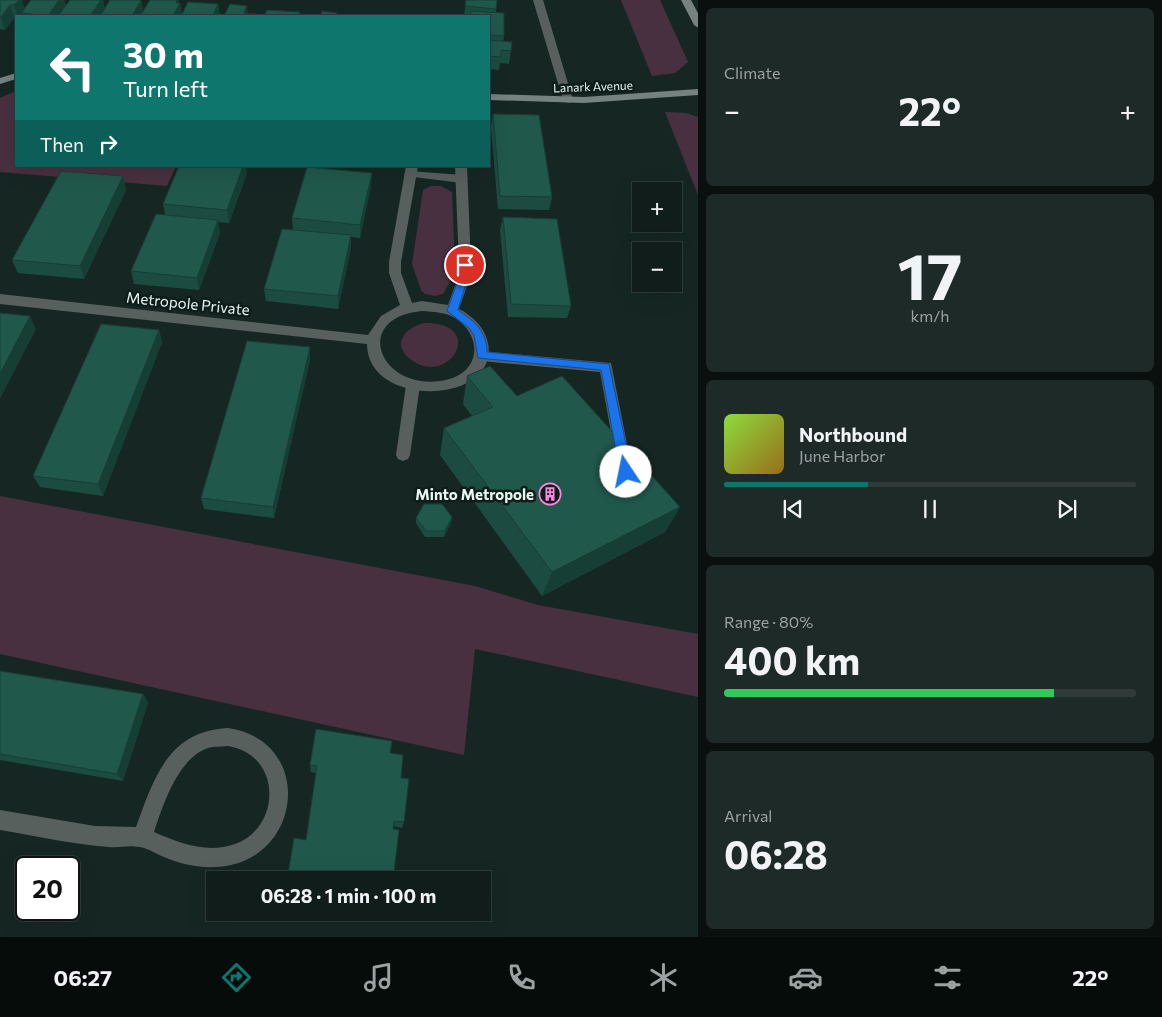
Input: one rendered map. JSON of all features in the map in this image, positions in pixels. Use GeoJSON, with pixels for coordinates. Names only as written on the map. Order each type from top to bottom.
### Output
{"type":"FeatureCollection","features":[{"type":"Feature","properties":{"kind":"street"},"geometry":{"type":"LineString","coordinates":[[538,0],[568,100]]}},
{"type":"Feature","properties":{"kind":"street"},"geometry":{"type":"LineString","coordinates":[[686,0],[698,25]]}},
{"type":"Feature","properties":{"kind":"street"},"geometry":{"type":"LineString","coordinates":[[0,81],[15,76]]}},
{"type":"Feature","properties":{"kind":"street","name":"Lanark Avenue"},"geometry":{"type":"LineString","coordinates":[[490,98],[568,100],[698,92]]}},
{"type":"Feature","properties":{"kind":"street"},"geometry":{"type":"LineString","coordinates":[[407,308],[396,273],[395,262],[411,170],[461,173],[465,265],[464,277],[452,311]]}},
{"type":"Feature","properties":{"kind":"street","name":"Metropole Private"},"geometry":{"type":"LineString","coordinates":[[0,299],[372,340]]}},
{"type":"Feature","properties":{"kind":"street"},"geometry":{"type":"LineString","coordinates":[[422,306],[452,311],[473,326],[479,335],[482,345],[481,356],[477,366],[468,375],[457,381],[428,387],[413,385],[399,380],[386,372],[378,362],[373,351],[372,340],[376,329],[394,313],[407,308],[422,306]]}},
{"type":"Feature","properties":{"kind":"street"},"geometry":{"type":"LineString","coordinates":[[481,356],[606,367],[626,472]]}},
{"type":"Feature","properties":{"kind":"street"},"geometry":{"type":"LineString","coordinates":[[403,456],[413,385]]}},
{"type":"Feature","properties":{"kind":"street"},"geometry":{"type":"LineString","coordinates":[[0,820],[110,837],[142,838],[175,852],[219,859],[240,854],[258,841],[272,823],[279,802],[278,781],[271,762],[258,748],[242,739],[222,736],[202,741],[185,752],[171,769],[142,838]]}},
{"type":"Feature","properties":{"kind":"shaded area"},"geometry":{"type":"Polygon","coordinates":[[[621,0],[660,0],[688,62],[675,73],[652,76],[621,0]]]}},
{"type":"Feature","properties":{"kind":"shaded area"},"geometry":{"type":"Polygon","coordinates":[[[15,91],[15,167],[176,167],[167,186],[0,172],[0,98],[15,91]]]}},
{"type":"Feature","properties":{"kind":"shaded area"},"geometry":{"type":"Polygon","coordinates":[[[665,112],[687,113],[698,117],[698,195],[665,112]]]}},
{"type":"Feature","properties":{"kind":"shaded area"},"geometry":{"type":"Polygon","coordinates":[[[431,186],[441,186],[452,192],[455,267],[452,278],[443,294],[435,296],[425,294],[421,290],[412,264],[423,190],[431,186]]]}},
{"type":"Feature","properties":{"kind":"shaded area"},"geometry":{"type":"Polygon","coordinates":[[[424,323],[444,326],[455,333],[458,342],[456,352],[448,361],[437,366],[424,366],[409,358],[404,352],[401,347],[403,336],[412,328],[424,323]]]}},
{"type":"Feature","properties":{"kind":"shaded area"},"geometry":{"type":"Polygon","coordinates":[[[0,496],[475,586],[538,605],[698,634],[698,697],[475,649],[464,755],[0,654],[0,496]]]}},
{"type":"Feature","properties":{"kind":"building"},"geometry":{"type":"Polygon","coordinates":[[[0,0],[19,0],[14,5],[10,5],[0,17],[0,0]]]}},
{"type":"Feature","properties":{"kind":"building"},"geometry":{"type":"Polygon","coordinates":[[[31,0],[59,0],[49,15],[21,13],[31,0]]]}},
{"type":"Feature","properties":{"kind":"building"},"geometry":{"type":"Polygon","coordinates":[[[70,0],[101,0],[91,15],[59,15],[70,0]]]}},
{"type":"Feature","properties":{"kind":"building"},"geometry":{"type":"Polygon","coordinates":[[[110,0],[141,0],[133,15],[101,15],[110,0]]]}},
{"type":"Feature","properties":{"kind":"building"},"geometry":{"type":"Polygon","coordinates":[[[150,0],[177,0],[176,3],[180,3],[174,15],[141,15],[150,0]]]}},
{"type":"Feature","properties":{"kind":"building"},"geometry":{"type":"Polygon","coordinates":[[[466,0],[497,0],[496,9],[465,6],[466,0]]]}},
{"type":"Feature","properties":{"kind":"building"},"geometry":{"type":"Polygon","coordinates":[[[188,2],[218,4],[213,15],[182,15],[188,2]]]}},
{"type":"Feature","properties":{"kind":"building"},"geometry":{"type":"Polygon","coordinates":[[[230,4],[247,6],[244,13],[256,14],[256,15],[224,15],[230,4]]]}},
{"type":"Feature","properties":{"kind":"building"},"geometry":{"type":"Polygon","coordinates":[[[267,10],[300,12],[299,15],[264,15],[267,10]]]}},
{"type":"Feature","properties":{"kind":"building"},"geometry":{"type":"Polygon","coordinates":[[[322,11],[337,13],[336,15],[320,15],[322,11]]]}},
{"type":"Feature","properties":{"kind":"building"},"geometry":{"type":"Polygon","coordinates":[[[471,11],[504,13],[504,36],[490,35],[490,15],[470,15],[471,11]]]}},
{"type":"Feature","properties":{"kind":"building"},"geometry":{"type":"Polygon","coordinates":[[[490,40],[512,42],[511,51],[501,50],[501,57],[490,56],[490,40]]]}},
{"type":"Feature","properties":{"kind":"building"},"geometry":{"type":"Polygon","coordinates":[[[493,114],[539,115],[552,197],[500,196],[493,114]]]}},
{"type":"Feature","properties":{"kind":"building"},"geometry":{"type":"Polygon","coordinates":[[[179,167],[243,167],[227,210],[163,204],[179,167]]]}},
{"type":"Feature","properties":{"kind":"building"},"geometry":{"type":"Polygon","coordinates":[[[307,167],[372,173],[360,225],[292,218],[307,167]]]}},
{"type":"Feature","properties":{"kind":"building"},"geometry":{"type":"Polygon","coordinates":[[[61,171],[123,176],[80,266],[12,260],[61,171]]]}},
{"type":"Feature","properties":{"kind":"building"},"geometry":{"type":"Polygon","coordinates":[[[156,214],[218,220],[197,278],[131,271],[156,214]]]}},
{"type":"Feature","properties":{"kind":"building"},"geometry":{"type":"Polygon","coordinates":[[[503,217],[557,219],[571,306],[511,304],[503,217]]]}},
{"type":"Feature","properties":{"kind":"building"},"geometry":{"type":"Polygon","coordinates":[[[282,229],[351,235],[338,296],[264,289],[282,229]]]}},
{"type":"Feature","properties":{"kind":"building"},"geometry":{"type":"Polygon","coordinates":[[[0,313],[30,316],[0,374],[0,313]]]}},
{"type":"Feature","properties":{"kind":"building"},"geometry":{"type":"Polygon","coordinates":[[[101,324],[159,330],[98,484],[33,476],[101,324]]]}},
{"type":"Feature","properties":{"kind":"building"},"geometry":{"type":"Polygon","coordinates":[[[247,341],[310,347],[273,507],[201,498],[247,341]]]}},
{"type":"Feature","properties":{"kind":"building","name":"Minto Metropole"},"geometry":{"type":"Polygon","coordinates":[[[490,366],[517,396],[562,376],[680,507],[552,572],[444,428],[493,407],[467,376],[490,366]]]}},
{"type":"Feature","properties":{"kind":"building"},"geometry":{"type":"Polygon","coordinates":[[[424,504],[442,504],[452,517],[445,531],[426,531],[416,518],[424,504]]]}},
{"type":"Feature","properties":{"kind":"building"},"geometry":{"type":"Polygon","coordinates":[[[0,671],[143,694],[117,774],[0,754],[0,671]]]}},
{"type":"Feature","properties":{"kind":"building"},"geometry":{"type":"Polygon","coordinates":[[[316,729],[392,741],[390,753],[403,755],[401,778],[409,779],[404,822],[394,821],[393,829],[399,830],[394,871],[288,871],[294,838],[306,840],[317,766],[310,765],[316,729]]]}},
{"type":"Feature","properties":{"kind":"place","name":"Minto Metropole"},"geometry":{"type":"Point","coordinates":[550,494]}},
{"type":"Feature","properties":{"kind":"route"},"geometry":{"type":"LineString","coordinates":[[465,265],[464,277],[452,311],[473,326],[479,335],[482,345],[481,356],[606,367],[626,472]]}}]}
